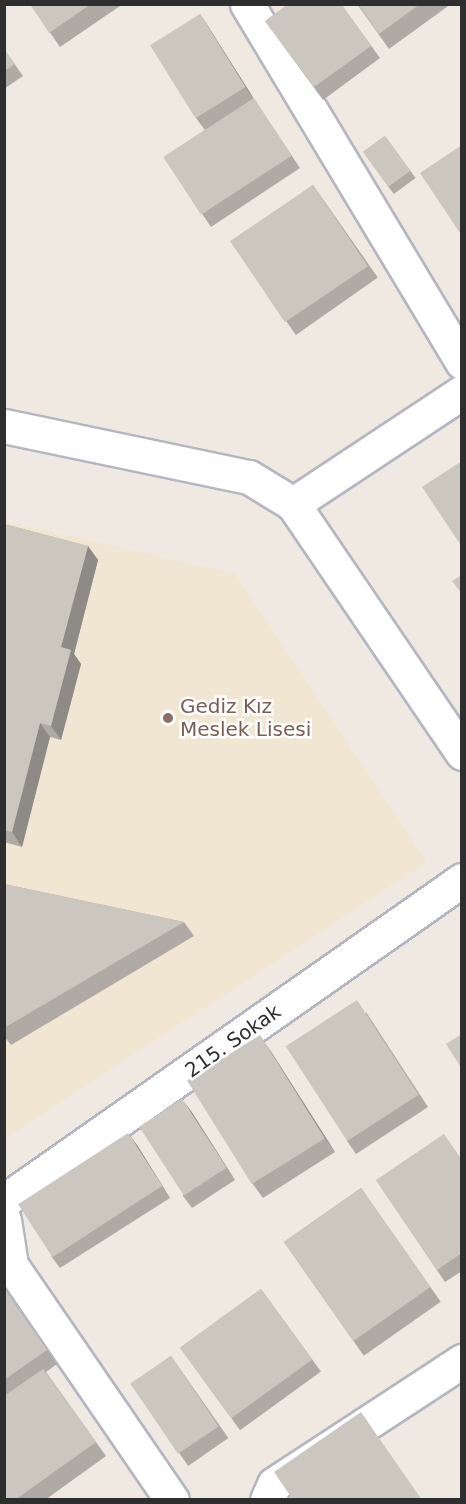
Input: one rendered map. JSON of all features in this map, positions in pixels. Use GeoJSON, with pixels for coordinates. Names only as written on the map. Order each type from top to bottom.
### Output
{"type":"FeatureCollection","features":[{"type":"Feature","properties":{"kind":"street"},"geometry":{"type":"LineString","coordinates":[[247,4],[462,362]]}},
{"type":"Feature","properties":{"kind":"street"},"geometry":{"type":"LineString","coordinates":[[293,504],[462,392]]}},
{"type":"Feature","properties":{"kind":"street"},"geometry":{"type":"LineString","coordinates":[[4,426],[249,477],[293,504],[462,753]]}},
{"type":"Feature","properties":{"kind":"street","name":"215. Sokak"},"geometry":{"type":"LineString","coordinates":[[4,1202],[462,880]]}},
{"type":"Feature","properties":{"kind":"street"},"geometry":{"type":"LineString","coordinates":[[4,1220],[8,1267],[172,1500]]}},
{"type":"Feature","properties":{"kind":"street"},"geometry":{"type":"LineString","coordinates":[[267,1500],[274,1484],[462,1361]]}},
{"type":"Feature","properties":{"kind":"shaded area","name":"Gediz Kız Meslek Lisesi"},"geometry":{"type":"Polygon","coordinates":[[[5,521],[235,574],[427,862],[5,1138],[5,521]]]}},
{"type":"Feature","properties":{"kind":"building"},"geometry":{"type":"Polygon","coordinates":[[[30,4],[91,4],[49,33],[30,4]]]}},
{"type":"Feature","properties":{"kind":"building"},"geometry":{"type":"Polygon","coordinates":[[[288,4],[341,4],[371,46],[314,87],[265,21],[288,4]]]}},
{"type":"Feature","properties":{"kind":"building"},"geometry":{"type":"Polygon","coordinates":[[[358,4],[420,4],[379,34],[358,4]]]}},
{"type":"Feature","properties":{"kind":"building"},"geometry":{"type":"Polygon","coordinates":[[[200,14],[246,87],[196,118],[150,45],[200,14]]]}},
{"type":"Feature","properties":{"kind":"building"},"geometry":{"type":"Polygon","coordinates":[[[4,49],[15,64],[4,71],[4,49]]]}},
{"type":"Feature","properties":{"kind":"building"},"geometry":{"type":"Polygon","coordinates":[[[254,98],[292,156],[201,215],[163,157],[254,98]]]}},
{"type":"Feature","properties":{"kind":"building"},"geometry":{"type":"Polygon","coordinates":[[[385,136],[410,171],[388,187],[363,152],[385,136]]]}},
{"type":"Feature","properties":{"kind":"building"},"geometry":{"type":"Polygon","coordinates":[[[462,145],[462,236],[420,173],[462,145]]]}},
{"type":"Feature","properties":{"kind":"building"},"geometry":{"type":"Polygon","coordinates":[[[313,185],[368,266],[285,322],[230,241],[313,185]]]}},
{"type":"Feature","properties":{"kind":"building"},"geometry":{"type":"Polygon","coordinates":[[[462,461],[462,547],[422,487],[462,461]]]}},
{"type":"Feature","properties":{"kind":"building"},"geometry":{"type":"Polygon","coordinates":[[[4,524],[88,546],[61,647],[71,650],[51,726],[40,723],[12,832],[4,830],[4,524]]]}},
{"type":"Feature","properties":{"kind":"building"},"geometry":{"type":"Polygon","coordinates":[[[462,575],[462,594],[452,581],[462,575]]]}},
{"type":"Feature","properties":{"kind":"building"},"geometry":{"type":"Polygon","coordinates":[[[4,884],[184,922],[4,1028],[4,884]]]}},
{"type":"Feature","properties":{"kind":"building"},"geometry":{"type":"Polygon","coordinates":[[[357,1000],[419,1095],[347,1141],[286,1046],[357,1000]]]}},
{"type":"Feature","properties":{"kind":"building"},"geometry":{"type":"Polygon","coordinates":[[[462,1034],[462,1069],[446,1044],[462,1034]]]}},
{"type":"Feature","properties":{"kind":"building"},"geometry":{"type":"Polygon","coordinates":[[[260,1035],[325,1138],[252,1184],[187,1081],[260,1035]]]}},
{"type":"Feature","properties":{"kind":"building"},"geometry":{"type":"Polygon","coordinates":[[[182,1099],[227,1168],[184,1196],[139,1127],[182,1099]]]}},
{"type":"Feature","properties":{"kind":"building"},"geometry":{"type":"Polygon","coordinates":[[[128,1133],[162,1186],[52,1257],[18,1204],[128,1133]]]}},
{"type":"Feature","properties":{"kind":"building"},"geometry":{"type":"Polygon","coordinates":[[[444,1134],[462,1160],[462,1253],[437,1270],[376,1180],[444,1134]]]}},
{"type":"Feature","properties":{"kind":"building"},"geometry":{"type":"Polygon","coordinates":[[[361,1188],[430,1287],[353,1341],[284,1242],[361,1188]]]}},
{"type":"Feature","properties":{"kind":"building"},"geometry":{"type":"Polygon","coordinates":[[[4,1289],[47,1350],[4,1380],[4,1289]]]}},
{"type":"Feature","properties":{"kind":"building"},"geometry":{"type":"Polygon","coordinates":[[[261,1289],[312,1359],[231,1418],[180,1348],[261,1289]]]}},
{"type":"Feature","properties":{"kind":"building"},"geometry":{"type":"Polygon","coordinates":[[[171,1356],[219,1426],[178,1454],[130,1383],[171,1356]]]}},
{"type":"Feature","properties":{"kind":"building"},"geometry":{"type":"Polygon","coordinates":[[[43,1369],[96,1442],[15,1500],[4,1500],[4,1396],[43,1369]]]}},
{"type":"Feature","properties":{"kind":"building"},"geometry":{"type":"Polygon","coordinates":[[[361,1412],[422,1500],[293,1500],[274,1472],[361,1412]]]}},
{"type":"Feature","properties":{"kind":"place","name":"Gediz Kız Meslek Lisesi"},"geometry":{"type":"Point","coordinates":[168,718]}}]}
